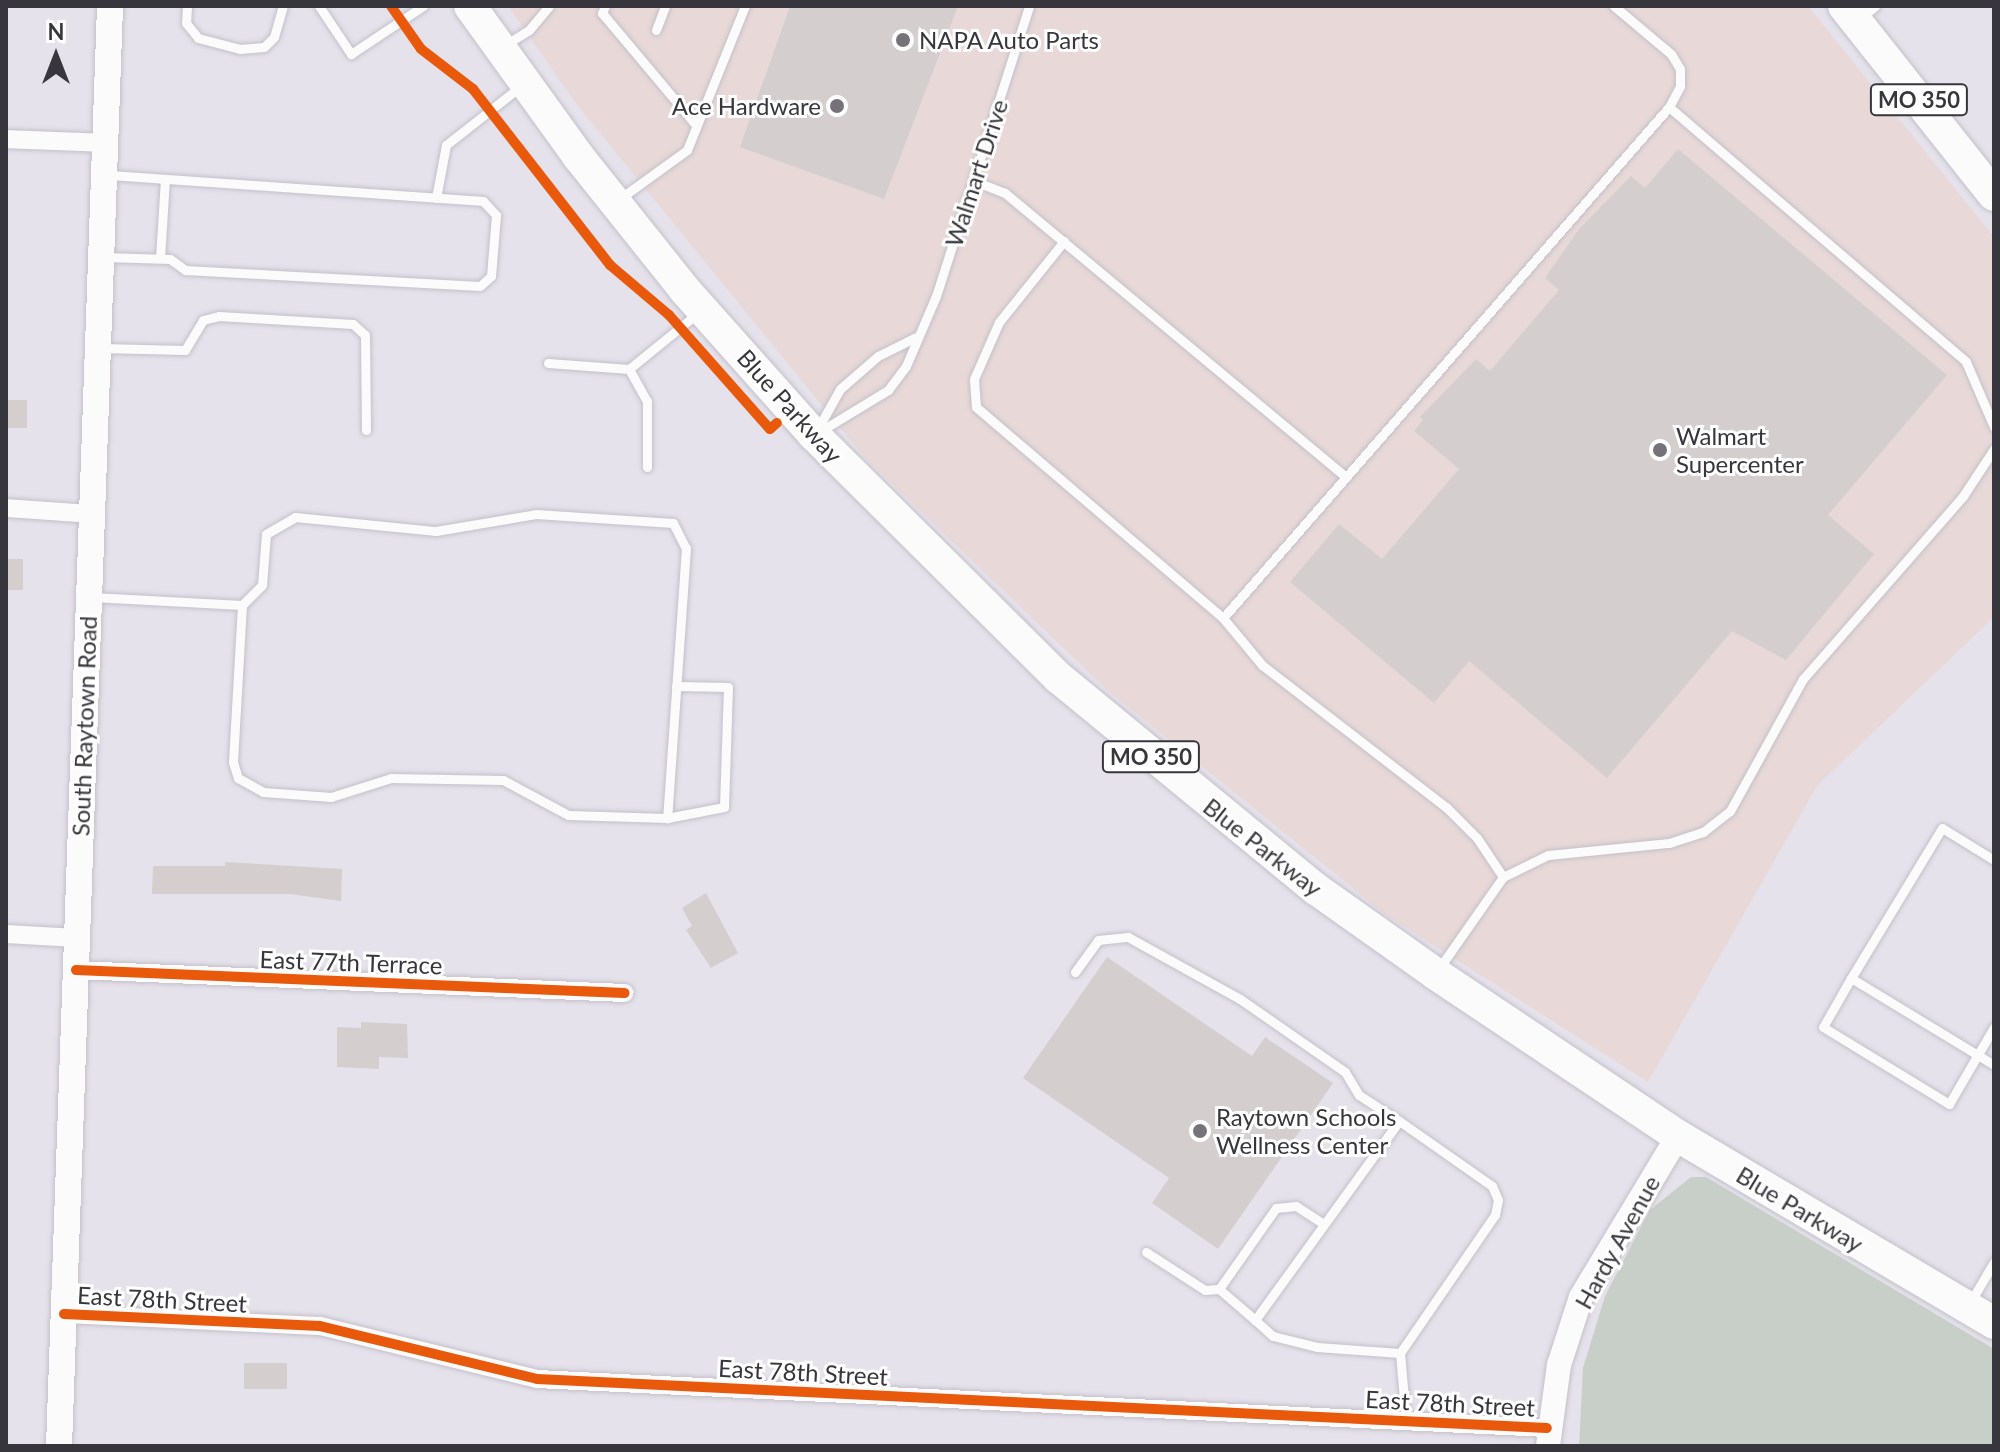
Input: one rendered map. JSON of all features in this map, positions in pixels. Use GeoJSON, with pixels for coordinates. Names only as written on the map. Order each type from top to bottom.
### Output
{"type":"FeatureCollection","features":[{"type":"Feature","properties":{"kind":"highway","name":"Blue Parkway"},"geometry":{"type":"LineString","coordinates":[[470,6],[524,84],[702,309],[814,435],[1059,678],[1316,889],[1436,974],[1678,1136],[1980,1315]]}},
{"type":"Feature","properties":{"kind":"highway","name":"MO 350"},"geometry":{"type":"LineString","coordinates":[[1858,11],[1994,195]]}},
{"type":"Feature","properties":{"kind":"main road","name":"South Raytown Road"},"geometry":{"type":"LineString","coordinates":[[59,1446],[110,6]]}},
{"type":"Feature","properties":{"kind":"street"},"geometry":{"type":"LineString","coordinates":[[6,139],[105,143]]}},
{"type":"Feature","properties":{"kind":"street"},"geometry":{"type":"LineString","coordinates":[[6,508],[92,514]]}},
{"type":"Feature","properties":{"kind":"street"},"geometry":{"type":"LineString","coordinates":[[6,934],[77,938]]}},
{"type":"Feature","properties":{"kind":"street","name":"East 77th Terrace"},"geometry":{"type":"LineString","coordinates":[[76,970],[625,993]]}},
{"type":"Feature","properties":{"kind":"street","name":"Hardy Avenue"},"geometry":{"type":"LineString","coordinates":[[1548,1437],[1559,1365],[1581,1297],[1678,1136]]}},
{"type":"Feature","properties":{"kind":"street","name":"East 78th Street"},"geometry":{"type":"LineString","coordinates":[[64,1314],[320,1326],[537,1379],[1406,1421],[1548,1437]]}},
{"type":"Feature","properties":{"kind":"lane"},"geometry":{"type":"LineString","coordinates":[[187,6],[186,23],[198,38],[240,49],[264,47],[281,25],[283,6]]}},
{"type":"Feature","properties":{"kind":"lane"},"geometry":{"type":"LineString","coordinates":[[319,6],[351,54],[423,6]]}},
{"type":"Feature","properties":{"kind":"lane"},"geometry":{"type":"LineString","coordinates":[[499,49],[529,30],[549,6]]}},
{"type":"Feature","properties":{"kind":"lane"},"geometry":{"type":"LineString","coordinates":[[605,6],[602,13],[696,125]]}},
{"type":"Feature","properties":{"kind":"lane"},"geometry":{"type":"LineString","coordinates":[[656,30],[665,6]]}},
{"type":"Feature","properties":{"kind":"lane"},"geometry":{"type":"LineString","coordinates":[[615,202],[687,150],[745,6]]}},
{"type":"Feature","properties":{"kind":"lane","name":"Walmart Drive"},"geometry":{"type":"LineString","coordinates":[[814,435],[888,390],[906,366],[936,296],[1029,6]]}},
{"type":"Feature","properties":{"kind":"lane"},"geometry":{"type":"LineString","coordinates":[[1223,618],[1344,475],[1669,107],[1680,86],[1680,69],[1671,54],[1614,6]]}},
{"type":"Feature","properties":{"kind":"lane"},"geometry":{"type":"LineString","coordinates":[[436,198],[446,145],[524,84]]}},
{"type":"Feature","properties":{"kind":"lane"},"geometry":{"type":"LineString","coordinates":[[1669,107],[1966,362],[1994,427]]}},
{"type":"Feature","properties":{"kind":"lane"},"geometry":{"type":"LineString","coordinates":[[101,257],[170,259],[185,270],[480,286],[491,276],[496,215],[483,201],[104,175]]}},
{"type":"Feature","properties":{"kind":"lane"},"geometry":{"type":"LineString","coordinates":[[160,258],[165,179]]}},
{"type":"Feature","properties":{"kind":"lane"},"geometry":{"type":"LineString","coordinates":[[974,181],[1005,193],[1344,475]]}},
{"type":"Feature","properties":{"kind":"lane"},"geometry":{"type":"LineString","coordinates":[[1064,241],[999,322],[974,379],[976,407],[1223,618],[1262,665],[1446,807],[1477,838],[1503,877]]}},
{"type":"Feature","properties":{"kind":"lane"},"geometry":{"type":"LineString","coordinates":[[548,363],[629,369],[702,309]]}},
{"type":"Feature","properties":{"kind":"lane"},"geometry":{"type":"LineString","coordinates":[[98,348],[185,350],[203,320],[219,316],[353,324],[365,335],[366,430]]}},
{"type":"Feature","properties":{"kind":"lane"},"geometry":{"type":"LineString","coordinates":[[814,435],[840,389],[878,356],[916,337]]}},
{"type":"Feature","properties":{"kind":"lane"},"geometry":{"type":"LineString","coordinates":[[629,369],[647,401],[647,467]]}},
{"type":"Feature","properties":{"kind":"lane"},"geometry":{"type":"LineString","coordinates":[[1436,974],[1503,877],[1548,855],[1669,843],[1703,832],[1730,811],[1803,679],[1963,496],[1994,449]]}},
{"type":"Feature","properties":{"kind":"lane"},"geometry":{"type":"LineString","coordinates":[[667,818],[676,686],[686,548],[673,523],[536,514],[436,531],[295,517],[266,534],[262,585],[242,605],[233,762],[238,778],[263,792],[331,797],[391,778],[503,780],[568,815],[667,818],[724,807],[728,687],[676,686]]}},
{"type":"Feature","properties":{"kind":"lane"},"geometry":{"type":"LineString","coordinates":[[89,597],[242,605]]}},
{"type":"Feature","properties":{"kind":"lane"},"geometry":{"type":"LineString","coordinates":[[1994,860],[1942,828],[1823,1027],[1949,1104],[1994,1027]]}},
{"type":"Feature","properties":{"kind":"lane"},"geometry":{"type":"LineString","coordinates":[[1075,972],[1098,940],[1128,937],[1240,999],[1345,1072],[1359,1095],[1492,1186],[1498,1200],[1495,1215],[1400,1353],[1406,1421]]}},
{"type":"Feature","properties":{"kind":"lane"},"geometry":{"type":"LineString","coordinates":[[1851,978],[1994,1065]]}},
{"type":"Feature","properties":{"kind":"lane"},"geometry":{"type":"LineString","coordinates":[[1255,1320],[1399,1121]]}},
{"type":"Feature","properties":{"kind":"lane"},"geometry":{"type":"LineString","coordinates":[[1219,1289],[1276,1208],[1296,1206],[1324,1224]]}},
{"type":"Feature","properties":{"kind":"lane"},"geometry":{"type":"LineString","coordinates":[[1146,1252],[1205,1290],[1219,1289],[1273,1336],[1317,1347],[1400,1353]]}},
{"type":"Feature","properties":{"kind":"lane"},"geometry":{"type":"LineString","coordinates":[[1980,1315],[1994,1262]]}},
{"type":"Feature","properties":{"kind":"shaded area"},"geometry":{"type":"Polygon","coordinates":[[[508,6],[1808,6],[1994,237],[1994,617],[1817,786],[1648,1082],[1386,915],[1107,690],[864,457],[577,105],[508,6]]]}},
{"type":"Feature","properties":{"kind":"shaded area"},"geometry":{"type":"Polygon","coordinates":[[[1691,1177],[1706,1177],[1994,1349],[1994,1446],[1579,1446],[1583,1368],[1605,1296],[1650,1210],[1691,1177]]]}},
{"type":"Feature","properties":{"kind":"building","name":"Ace Hardware"},"geometry":{"type":"Polygon","coordinates":[[[790,6],[958,6],[884,199],[740,147],[790,6]]]}},
{"type":"Feature","properties":{"kind":"building","name":"Walmart Supercenter"},"geometry":{"type":"Polygon","coordinates":[[[1678,149],[1947,375],[1828,515],[1874,554],[1786,660],[1732,631],[1607,778],[1469,661],[1434,703],[1290,582],[1339,524],[1382,559],[1459,469],[1414,431],[1423,420],[1420,417],[1476,359],[1490,371],[1559,290],[1545,278],[1579,229],[1631,176],[1645,188],[1678,149]]]}},
{"type":"Feature","properties":{"kind":"building"},"geometry":{"type":"Polygon","coordinates":[[[6,400],[27,400],[27,428],[6,428],[6,400]]]}},
{"type":"Feature","properties":{"kind":"building"},"geometry":{"type":"Polygon","coordinates":[[[6,559],[23,559],[23,590],[6,590],[6,559]]]}},
{"type":"Feature","properties":{"kind":"building"},"geometry":{"type":"Polygon","coordinates":[[[225,862],[342,869],[341,901],[290,894],[152,894],[153,866],[225,866],[225,862]]]}},
{"type":"Feature","properties":{"kind":"building"},"geometry":{"type":"Polygon","coordinates":[[[706,893],[738,953],[711,968],[686,930],[692,926],[682,908],[706,893]]]}},
{"type":"Feature","properties":{"kind":"building","name":"Raytown Schools Wellness Center"},"geometry":{"type":"Polygon","coordinates":[[[1107,957],[1252,1056],[1265,1037],[1333,1083],[1218,1249],[1152,1203],[1169,1178],[1023,1078],[1107,957]]]}},
{"type":"Feature","properties":{"kind":"building"},"geometry":{"type":"Polygon","coordinates":[[[361,1022],[407,1024],[408,1058],[379,1057],[379,1069],[337,1067],[337,1027],[361,1028],[361,1022]]]}},
{"type":"Feature","properties":{"kind":"building"},"geometry":{"type":"Polygon","coordinates":[[[244,1363],[287,1363],[287,1389],[244,1389],[244,1363]]]}},
{"type":"Feature","properties":{"kind":"cycle path"},"geometry":{"type":"LineString","coordinates":[[391,6],[421,49],[473,89],[610,265],[669,315],[770,429],[777,423]]}},
{"type":"Feature","properties":{"kind":"cycle path"},"geometry":{"type":"LineString","coordinates":[[76,970],[625,993]]}},
{"type":"Feature","properties":{"kind":"cycle path"},"geometry":{"type":"LineString","coordinates":[[64,1314],[320,1326],[537,1379],[1547,1428]]}},
{"type":"Feature","properties":{"kind":"place","name":"NAPA Auto Parts"},"geometry":{"type":"Point","coordinates":[903,40]}},
{"type":"Feature","properties":{"kind":"place","name":"Ace Hardware"},"geometry":{"type":"Point","coordinates":[837,106]}},
{"type":"Feature","properties":{"kind":"place","name":"Walmart Supercenter"},"geometry":{"type":"Point","coordinates":[1660,450]}},
{"type":"Feature","properties":{"kind":"place","name":"Raytown Schools Wellness Center"},"geometry":{"type":"Point","coordinates":[1200,1131]}}]}
